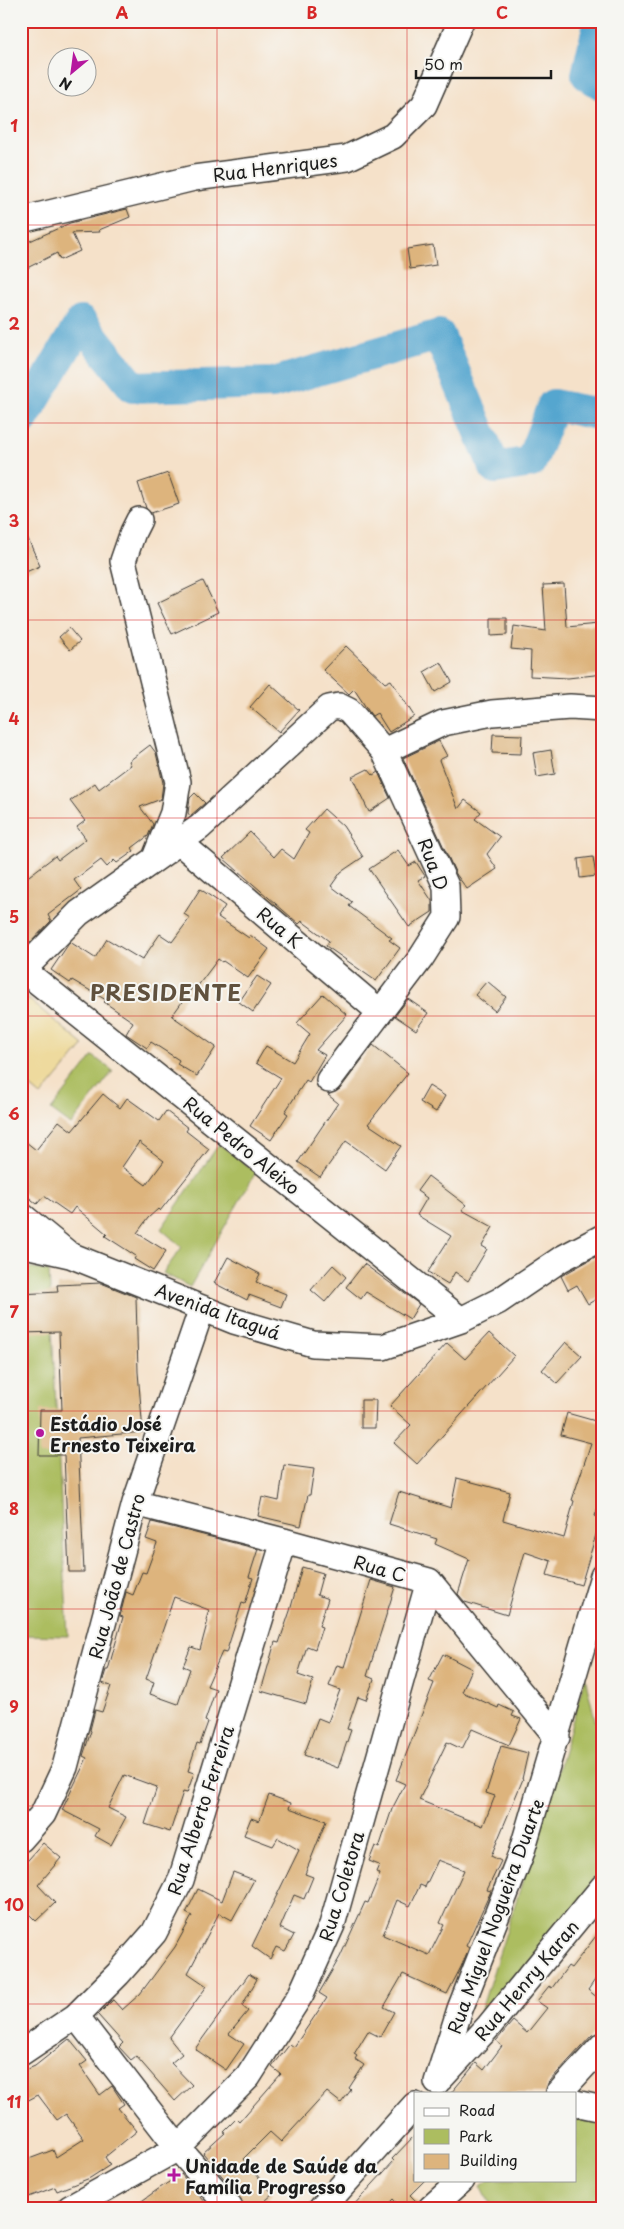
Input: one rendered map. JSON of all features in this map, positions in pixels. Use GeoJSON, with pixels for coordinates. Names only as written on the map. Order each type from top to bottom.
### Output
{"type":"FeatureCollection","features":[{"type":"Feature","properties":{"kind":"street","name":"Rua Henriques"},"geometry":{"type":"LineString","coordinates":[[21,220],[194,178],[347,158],[393,136],[424,105],[461,21]]}},
{"type":"Feature","properties":{"kind":"street"},"geometry":{"type":"LineString","coordinates":[[139,520],[132,532],[123,562],[178,782],[173,813],[155,858]]}},
{"type":"Feature","properties":{"kind":"street","name":"Rua D"},"geometry":{"type":"LineString","coordinates":[[179,842],[200,828],[329,708],[339,706],[349,711],[384,751],[446,886],[447,916],[421,958],[329,1080]]}},
{"type":"Feature","properties":{"kind":"street"},"geometry":{"type":"LineString","coordinates":[[384,751],[443,723],[492,713],[570,707],[603,709]]}},
{"type":"Feature","properties":{"kind":"street"},"geometry":{"type":"LineString","coordinates":[[22,971],[79,913],[179,842]]}},
{"type":"Feature","properties":{"kind":"street","name":"Rua K"},"geometry":{"type":"LineString","coordinates":[[179,842],[380,1012]]}},
{"type":"Feature","properties":{"kind":"street","name":"Rua Pedro Aleixo"},"geometry":{"type":"LineString","coordinates":[[22,971],[462,1320]]}},
{"type":"Feature","properties":{"kind":"street"},"geometry":{"type":"LineString","coordinates":[[21,1215],[70,1255]]}},
{"type":"Feature","properties":{"kind":"street","name":"Avenida Itaguá"},"geometry":{"type":"LineString","coordinates":[[21,1244],[70,1255],[234,1321],[313,1344],[383,1347],[462,1320],[499,1301],[560,1259],[603,1237]]}},
{"type":"Feature","properties":{"kind":"street","name":"Rua João de Castro"},"geometry":{"type":"LineString","coordinates":[[21,1839],[43,1814],[66,1766],[135,1503],[202,1308]]}},
{"type":"Feature","properties":{"kind":"street","name":"Rua C"},"geometry":{"type":"LineString","coordinates":[[135,1503],[429,1581],[557,1737]]}},
{"type":"Feature","properties":{"kind":"street","name":"Rua Alberto Ferreira"},"geometry":{"type":"LineString","coordinates":[[21,2053],[76,2016],[154,1934],[181,1880],[284,1541]]}},
{"type":"Feature","properties":{"kind":"street","name":"Rua Miguel Nogueira Duarte"},"geometry":{"type":"LineString","coordinates":[[432,2087],[460,2009],[521,1854],[603,1576]]}},
{"type":"Feature","properties":{"kind":"street","name":"Rua Coletora"},"geometry":{"type":"LineString","coordinates":[[70,2208],[178,2148],[248,2077],[301,1994],[332,1925],[429,1581]]}},
{"type":"Feature","properties":{"kind":"street","name":"Rua Henry Karan"},"geometry":{"type":"LineString","coordinates":[[432,2087],[489,2026],[603,1887]]}},
{"type":"Feature","properties":{"kind":"street"},"geometry":{"type":"LineString","coordinates":[[76,2016],[178,2148],[230,2208]]}},
{"type":"Feature","properties":{"kind":"street"},"geometry":{"type":"LineString","coordinates":[[560,2092],[603,2044]]}},
{"type":"Feature","properties":{"kind":"street"},"geometry":{"type":"LineString","coordinates":[[576,2102],[603,2109]]}},
{"type":"Feature","properties":{"kind":"street"},"geometry":{"type":"LineString","coordinates":[[322,2208],[414,2106]]}},
{"type":"Feature","properties":{"kind":"street"},"geometry":{"type":"LineString","coordinates":[[432,2208],[460,2182]]}},
{"type":"Feature","properties":{"kind":"green space"},"geometry":{"type":"Polygon","coordinates":[[[93,1056],[113,1071],[71,1125],[51,1110],[93,1056]]]}},
{"type":"Feature","properties":{"kind":"green space"},"geometry":{"type":"Polygon","coordinates":[[[219,1144],[256,1172],[190,1287],[163,1273],[182,1247],[161,1229],[219,1144]]]}},
{"type":"Feature","properties":{"kind":"green space","name":"Estádio José Ernesto Teixeira"},"geometry":{"type":"Polygon","coordinates":[[[21,1267],[49,1271],[68,1636],[21,1635],[21,1267]]]}},
{"type":"Feature","properties":{"kind":"green space"},"geometry":{"type":"Polygon","coordinates":[[[585,1677],[603,1753],[603,1878],[507,1998],[479,2016],[560,1765],[585,1677]]]}},
{"type":"Feature","properties":{"kind":"green space"},"geometry":{"type":"Polygon","coordinates":[[[576,2120],[603,2124],[603,2208],[492,2208],[481,2186],[486,2182],[576,2182],[576,2120]]]}},
{"type":"Feature","properties":{"kind":"sand"},"geometry":{"type":"Polygon","coordinates":[[[21,993],[84,1045],[41,1096],[21,1079],[21,993]]]}},
{"type":"Feature","properties":{"kind":"building"},"geometry":{"type":"Polygon","coordinates":[[[127,209],[130,217],[99,230],[100,232],[72,233],[80,251],[60,260],[57,253],[21,271],[21,245],[70,223],[127,209]]]}},
{"type":"Feature","properties":{"kind":"building"},"geometry":{"type":"Polygon","coordinates":[[[433,245],[436,265],[410,269],[407,249],[433,245]]]}},
{"type":"Feature","properties":{"kind":"building"},"geometry":{"type":"Polygon","coordinates":[[[168,473],[179,504],[151,513],[146,508],[138,483],[168,473]]]}},
{"type":"Feature","properties":{"kind":"building"},"geometry":{"type":"Polygon","coordinates":[[[21,523],[40,566],[21,574],[21,523]]]}},
{"type":"Feature","properties":{"kind":"building"},"geometry":{"type":"Polygon","coordinates":[[[203,581],[218,612],[172,634],[157,603],[203,581]]]}},
{"type":"Feature","properties":{"kind":"building"},"geometry":{"type":"Polygon","coordinates":[[[564,584],[567,627],[598,624],[603,674],[568,678],[530,676],[531,651],[511,649],[514,626],[546,631],[543,585],[564,584]]]}},
{"type":"Feature","properties":{"kind":"building"},"geometry":{"type":"Polygon","coordinates":[[[491,618],[507,618],[507,635],[491,636],[491,618]]]}},
{"type":"Feature","properties":{"kind":"building"},"geometry":{"type":"Polygon","coordinates":[[[69,628],[80,641],[70,650],[59,637],[69,628]]]}},
{"type":"Feature","properties":{"kind":"building"},"geometry":{"type":"Polygon","coordinates":[[[346,646],[385,683],[391,680],[414,716],[389,732],[377,713],[372,716],[354,689],[349,694],[323,670],[346,646]]]}},
{"type":"Feature","properties":{"kind":"building"},"geometry":{"type":"Polygon","coordinates":[[[441,662],[452,682],[435,692],[424,672],[441,662]]]}},
{"type":"Feature","properties":{"kind":"building"},"geometry":{"type":"Polygon","coordinates":[[[270,684],[299,710],[279,732],[250,707],[270,684]]]}},
{"type":"Feature","properties":{"kind":"building"},"geometry":{"type":"Polygon","coordinates":[[[493,734],[522,735],[521,754],[492,753],[493,734]]]}},
{"type":"Feature","properties":{"kind":"building"},"geometry":{"type":"Polygon","coordinates":[[[439,741],[447,756],[439,760],[458,809],[465,800],[481,812],[475,819],[500,837],[487,854],[497,869],[467,889],[456,874],[403,758],[439,741]]]}},
{"type":"Feature","properties":{"kind":"building"},"geometry":{"type":"Polygon","coordinates":[[[150,745],[156,753],[163,783],[161,799],[140,807],[153,824],[148,836],[132,848],[134,851],[117,863],[114,860],[107,867],[101,860],[74,880],[81,890],[48,915],[51,921],[29,944],[21,936],[21,882],[55,856],[58,860],[86,839],[77,827],[85,821],[70,801],[95,783],[99,789],[131,765],[129,761],[150,745]]]}},
{"type":"Feature","properties":{"kind":"building"},"geometry":{"type":"Polygon","coordinates":[[[551,750],[555,774],[537,777],[533,753],[551,750]]]}},
{"type":"Feature","properties":{"kind":"building"},"geometry":{"type":"Polygon","coordinates":[[[368,769],[373,775],[378,772],[390,798],[369,812],[352,777],[368,769]]]}},
{"type":"Feature","properties":{"kind":"building"},"geometry":{"type":"Polygon","coordinates":[[[195,793],[205,803],[190,816],[188,813],[190,798],[195,793]]]}},
{"type":"Feature","properties":{"kind":"building"},"geometry":{"type":"Polygon","coordinates":[[[324,809],[343,826],[363,857],[341,872],[331,886],[352,902],[349,906],[392,938],[389,940],[400,948],[376,981],[326,946],[329,941],[302,921],[299,924],[223,858],[250,832],[274,857],[281,849],[294,859],[309,833],[305,830],[324,809]]]}},
{"type":"Feature","properties":{"kind":"building"},"geometry":{"type":"Polygon","coordinates":[[[398,850],[409,866],[416,862],[425,876],[418,880],[432,901],[432,912],[409,927],[369,869],[398,850]]]}},
{"type":"Feature","properties":{"kind":"building"},"geometry":{"type":"Polygon","coordinates":[[[593,857],[596,876],[580,878],[578,859],[593,857]]]}},
{"type":"Feature","properties":{"kind":"building"},"geometry":{"type":"Polygon","coordinates":[[[200,889],[225,906],[218,917],[249,938],[250,935],[269,949],[248,978],[218,959],[197,987],[194,985],[172,1016],[216,1047],[197,1076],[177,1064],[179,1060],[151,1042],[147,1048],[126,1034],[133,1022],[104,1002],[106,1000],[72,980],[70,983],[51,970],[70,942],[95,958],[107,939],[142,960],[160,934],[172,942],[190,918],[184,914],[200,889]]]}},
{"type":"Feature","properties":{"kind":"building"},"geometry":{"type":"Polygon","coordinates":[[[257,976],[271,985],[253,1012],[239,1002],[257,976]]]}},
{"type":"Feature","properties":{"kind":"building"},"geometry":{"type":"Polygon","coordinates":[[[487,981],[506,997],[495,1011],[475,995],[487,981]]]}},
{"type":"Feature","properties":{"kind":"building"},"geometry":{"type":"Polygon","coordinates":[[[323,994],[347,1015],[316,1050],[325,1055],[309,1082],[306,1080],[285,1112],[288,1114],[271,1140],[250,1126],[281,1078],[256,1063],[266,1046],[293,1062],[310,1034],[297,1023],[323,994]]]}},
{"type":"Feature","properties":{"kind":"building"},"geometry":{"type":"Polygon","coordinates":[[[408,999],[428,1013],[416,1030],[395,1016],[408,999]]]}},
{"type":"Feature","properties":{"kind":"building"},"geometry":{"type":"Polygon","coordinates":[[[373,1045],[408,1073],[368,1124],[401,1146],[385,1169],[346,1141],[320,1177],[298,1162],[338,1103],[328,1095],[340,1089],[373,1045]]]}},
{"type":"Feature","properties":{"kind":"building"},"geometry":{"type":"Polygon","coordinates":[[[429,1086],[445,1096],[436,1112],[420,1102],[429,1086]]]}},
{"type":"Feature","properties":{"kind":"building"},"geometry":{"type":"Polygon","coordinates":[[[103,1094],[120,1108],[127,1098],[159,1121],[166,1111],[188,1128],[186,1131],[209,1149],[160,1211],[158,1209],[148,1218],[137,1233],[166,1251],[153,1271],[134,1259],[136,1256],[105,1236],[107,1234],[75,1207],[70,1214],[44,1196],[37,1204],[21,1191],[21,1138],[36,1150],[59,1121],[72,1131],[103,1094]],[[139,1142],[122,1167],[146,1185],[164,1161],[139,1142]]]}},
{"type":"Feature","properties":{"kind":"building"},"geometry":{"type":"Polygon","coordinates":[[[428,1176],[466,1205],[462,1210],[493,1227],[482,1246],[487,1249],[468,1281],[455,1272],[448,1284],[428,1272],[451,1236],[417,1215],[427,1198],[417,1191],[428,1176]]]}},
{"type":"Feature","properties":{"kind":"building"},"geometry":{"type":"Polygon","coordinates":[[[597,1256],[603,1267],[603,1295],[588,1304],[577,1285],[568,1290],[561,1276],[597,1256]]]}},
{"type":"Feature","properties":{"kind":"building"},"geometry":{"type":"Polygon","coordinates":[[[228,1257],[260,1274],[256,1282],[286,1294],[281,1307],[249,1295],[247,1300],[214,1283],[228,1257]]]}},
{"type":"Feature","properties":{"kind":"building"},"geometry":{"type":"Polygon","coordinates":[[[364,1264],[419,1304],[410,1319],[366,1292],[361,1299],[346,1287],[364,1264]]]}},
{"type":"Feature","properties":{"kind":"building"},"geometry":{"type":"Polygon","coordinates":[[[333,1265],[346,1277],[325,1302],[311,1290],[333,1265]]]}},
{"type":"Feature","properties":{"kind":"building"},"geometry":{"type":"Polygon","coordinates":[[[101,1283],[136,1297],[138,1372],[143,1432],[78,1438],[84,1572],[69,1572],[64,1455],[39,1455],[40,1410],[62,1410],[59,1332],[21,1333],[21,1294],[58,1292],[57,1285],[101,1283]]]}},
{"type":"Feature","properties":{"kind":"building"},"geometry":{"type":"Polygon","coordinates":[[[489,1333],[514,1356],[417,1464],[394,1443],[411,1425],[390,1406],[447,1343],[465,1359],[489,1333]]]}},
{"type":"Feature","properties":{"kind":"building"},"geometry":{"type":"Polygon","coordinates":[[[566,1342],[582,1356],[557,1383],[542,1370],[566,1342]]]}},
{"type":"Feature","properties":{"kind":"building"},"geometry":{"type":"Polygon","coordinates":[[[361,1400],[376,1400],[375,1428],[361,1428],[361,1400]]]}},
{"type":"Feature","properties":{"kind":"building"},"geometry":{"type":"Polygon","coordinates":[[[567,1413],[599,1422],[601,1416],[603,1416],[603,1492],[595,1516],[601,1518],[581,1585],[547,1575],[551,1561],[525,1552],[507,1615],[465,1602],[458,1594],[469,1559],[435,1544],[437,1539],[389,1524],[399,1492],[451,1508],[457,1478],[510,1492],[503,1520],[564,1538],[574,1501],[572,1500],[591,1443],[561,1435],[567,1413]]]}},
{"type":"Feature","properties":{"kind":"building"},"geometry":{"type":"Polygon","coordinates":[[[284,1465],[314,1469],[310,1495],[308,1495],[301,1526],[258,1516],[262,1497],[279,1501],[284,1465]]]}},
{"type":"Feature","properties":{"kind":"building"},"geometry":{"type":"Polygon","coordinates":[[[152,1522],[258,1549],[249,1577],[253,1578],[245,1604],[242,1603],[226,1653],[222,1652],[207,1686],[216,1689],[205,1721],[208,1722],[200,1744],[197,1743],[188,1771],[194,1773],[187,1793],[183,1792],[170,1832],[145,1824],[157,1787],[124,1775],[108,1808],[126,1817],[111,1845],[95,1836],[99,1829],[62,1810],[87,1758],[83,1756],[95,1710],[102,1712],[111,1686],[102,1683],[106,1670],[108,1670],[123,1617],[120,1616],[126,1592],[133,1595],[142,1572],[146,1573],[157,1543],[146,1539],[152,1522]],[[174,1597],[146,1679],[154,1682],[150,1694],[178,1704],[190,1669],[183,1666],[191,1647],[200,1650],[209,1610],[174,1597]]]}},
{"type":"Feature","properties":{"kind":"building"},"geometry":{"type":"Polygon","coordinates":[[[302,1567],[323,1573],[317,1595],[328,1599],[319,1626],[322,1627],[315,1649],[307,1646],[298,1675],[313,1680],[306,1704],[261,1691],[275,1642],[279,1643],[290,1611],[302,1567]]]}},
{"type":"Feature","properties":{"kind":"building"},"geometry":{"type":"Polygon","coordinates":[[[371,1580],[395,1587],[367,1676],[374,1679],[366,1700],[358,1697],[347,1729],[351,1730],[338,1768],[304,1755],[318,1718],[328,1722],[340,1690],[329,1686],[337,1665],[344,1667],[371,1580]]]}},
{"type":"Feature","properties":{"kind":"building"},"geometry":{"type":"Polygon","coordinates":[[[443,1654],[472,1669],[462,1692],[498,1708],[499,1705],[514,1712],[512,1716],[521,1719],[509,1745],[472,1729],[462,1749],[447,1742],[419,1800],[483,1826],[495,1796],[486,1793],[501,1746],[528,1753],[523,1779],[491,1856],[501,1861],[487,1890],[491,1891],[466,1946],[469,1948],[461,1967],[447,1994],[403,1974],[384,2007],[394,2012],[380,2037],[368,2031],[354,2054],[357,2056],[355,2059],[364,2065],[349,2088],[351,2090],[341,2103],[327,2092],[281,2142],[270,2132],[243,2159],[273,2194],[257,2208],[244,2208],[241,2199],[203,2153],[225,2133],[223,2132],[236,2119],[239,2122],[281,2074],[272,2067],[290,2044],[294,2047],[327,1998],[319,1993],[340,1957],[365,1902],[368,1903],[380,1874],[376,1872],[379,1865],[369,1861],[375,1846],[379,1848],[392,1809],[405,1784],[396,1780],[434,1683],[429,1681],[443,1654]],[[438,1860],[425,1887],[420,1885],[410,1906],[397,1900],[383,1935],[429,1955],[444,1925],[440,1923],[464,1870],[438,1860]]]}},
{"type":"Feature","properties":{"kind":"building"},"geometry":{"type":"Polygon","coordinates":[[[269,1795],[291,1803],[289,1808],[326,1821],[305,1874],[313,1877],[304,1899],[294,1895],[280,1928],[294,1935],[285,1951],[276,1947],[270,1959],[252,1946],[299,1850],[278,1838],[273,1846],[244,1835],[251,1818],[259,1821],[269,1795]]]}},
{"type":"Feature","properties":{"kind":"building"},"geometry":{"type":"Polygon","coordinates":[[[43,1843],[61,1858],[38,1885],[55,1903],[36,1921],[21,1906],[21,1868],[43,1843]]]}},
{"type":"Feature","properties":{"kind":"building"},"geometry":{"type":"Polygon","coordinates":[[[233,1872],[254,1880],[232,1920],[219,1913],[188,1973],[207,1986],[169,2038],[182,2054],[171,2063],[192,2085],[175,2101],[136,2056],[131,2060],[119,2047],[123,2043],[98,2015],[113,2000],[122,2010],[140,1994],[175,1947],[192,1916],[186,1913],[198,1889],[222,1901],[233,1872]]]}},
{"type":"Feature","properties":{"kind":"building"},"geometry":{"type":"Polygon","coordinates":[[[603,1927],[603,1968],[588,1990],[603,2002],[603,2031],[592,2035],[548,2083],[545,2092],[452,2092],[476,2063],[484,2070],[502,2046],[496,2041],[513,2021],[527,2033],[547,2008],[537,2001],[549,1986],[552,1988],[568,1966],[571,1968],[603,1927]]]}},
{"type":"Feature","properties":{"kind":"building"},"geometry":{"type":"Polygon","coordinates":[[[249,1974],[257,1979],[242,2006],[248,2011],[229,2034],[244,2044],[226,2070],[195,2049],[249,1974]]]}},
{"type":"Feature","properties":{"kind":"building"},"geometry":{"type":"Polygon","coordinates":[[[69,2039],[87,2061],[80,2066],[100,2095],[112,2086],[124,2104],[118,2108],[137,2131],[105,2157],[110,2165],[90,2178],[57,2191],[55,2187],[21,2200],[21,2162],[53,2150],[56,2157],[84,2139],[66,2114],[57,2120],[38,2095],[21,2104],[21,2072],[35,2066],[69,2039]]]}},
{"type":"Feature","properties":{"kind":"building"},"geometry":{"type":"Polygon","coordinates":[[[414,2136],[414,2182],[423,2182],[410,2195],[418,2203],[417,2208],[402,2208],[393,2199],[384,2208],[351,2208],[394,2161],[392,2159],[414,2136]]]}},
{"type":"Feature","properties":{"kind":"building"},"geometry":{"type":"Polygon","coordinates":[[[181,2174],[209,2208],[132,2208],[157,2190],[181,2174]]]}},
{"type":"Feature","properties":{"kind":"waterway"},"geometry":{"type":"LineString","coordinates":[[603,25],[598,28],[587,75],[603,85]]}},
{"type":"Feature","properties":{"kind":"waterway"},"geometry":{"type":"LineString","coordinates":[[21,422],[81,322],[133,387],[273,383],[439,335],[495,468],[531,462],[553,405],[603,415]]}},
{"type":"Feature","properties":{"kind":"place","name":"Estádio José Ernesto Teixeira"},"geometry":{"type":"Point","coordinates":[40,1433]}},
{"type":"Feature","properties":{"kind":"place","name":"Unidade de Saúde da Família Progresso"},"geometry":{"type":"Point","coordinates":[174,2175]}},
{"type":"Feature","properties":{"kind":"district","name":"PRESIDENTE"},"geometry":{"type":"Point","coordinates":[166,991]}}]}
